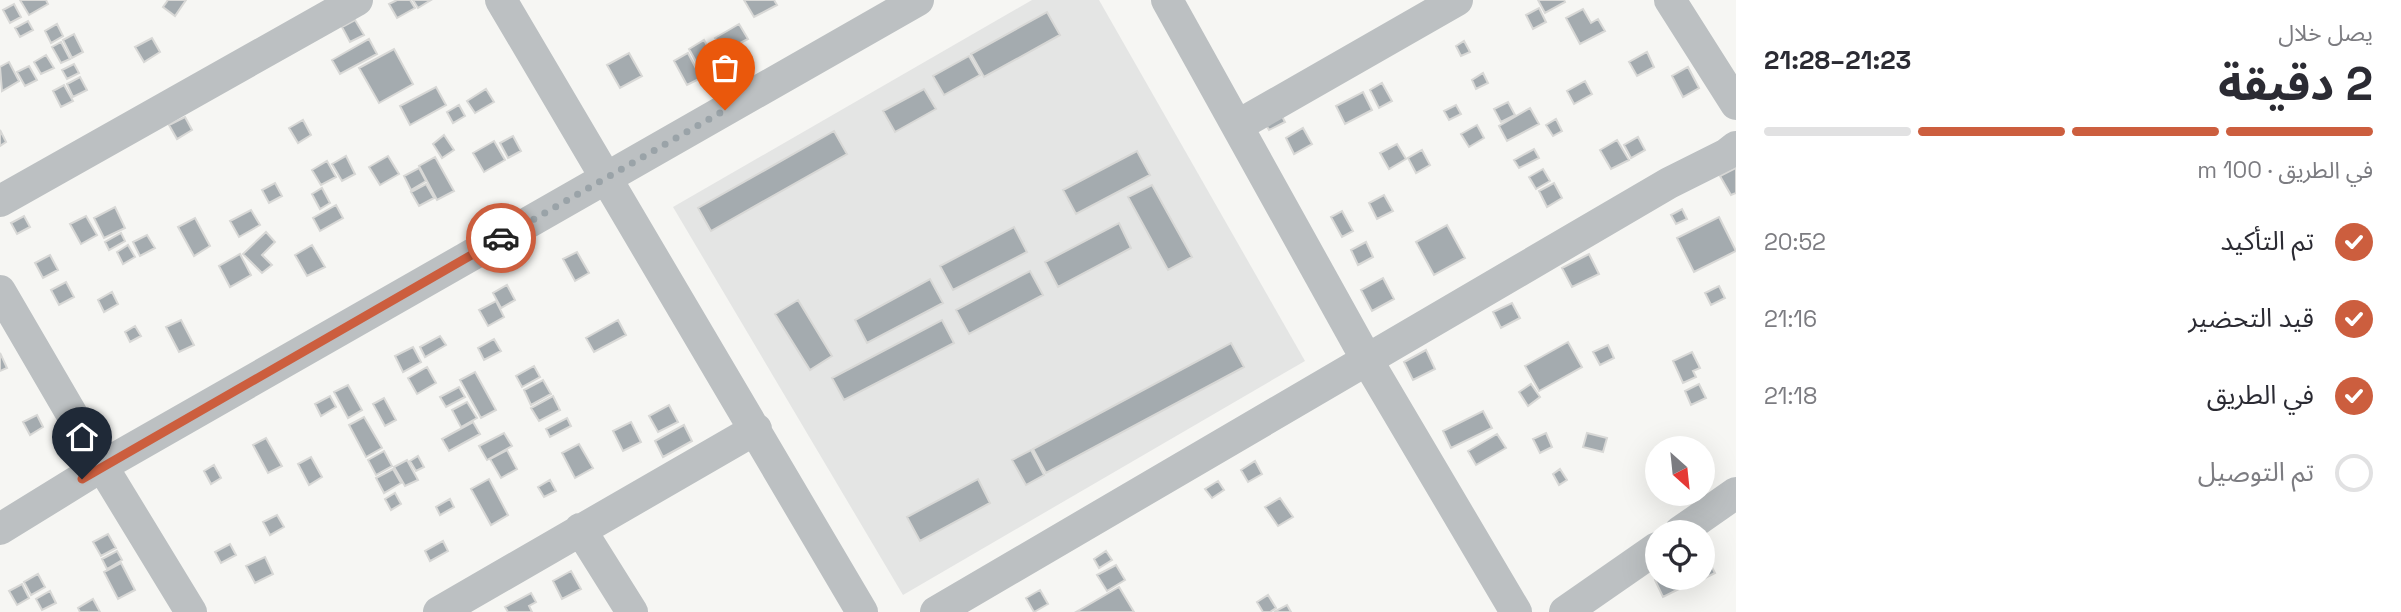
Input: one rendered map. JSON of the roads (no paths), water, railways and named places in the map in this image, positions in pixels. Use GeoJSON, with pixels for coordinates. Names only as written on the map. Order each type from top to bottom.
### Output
{"type":"FeatureCollection","features":[{"type":"Feature","properties":{"kind":"street"},"geometry":{"type":"LineString","coordinates":[[0,201],[357,0]]}},
{"type":"Feature","properties":{"kind":"street"},"geometry":{"type":"LineString","coordinates":[[501,0],[862,612]]}},
{"type":"Feature","properties":{"kind":"street"},"geometry":{"type":"LineString","coordinates":[[0,529],[102,466],[918,0]]}},
{"type":"Feature","properties":{"kind":"street"},"geometry":{"type":"LineString","coordinates":[[1167,0],[1367,360],[1516,612]]}},
{"type":"Feature","properties":{"kind":"street"},"geometry":{"type":"LineString","coordinates":[[1237,126],[1457,0]]}},
{"type":"Feature","properties":{"kind":"street"},"geometry":{"type":"LineString","coordinates":[[1670,0],[1736,104]]}},
{"type":"Feature","properties":{"kind":"street"},"geometry":{"type":"LineString","coordinates":[[936,612],[1669,183],[1736,147]]}},
{"type":"Feature","properties":{"kind":"street"},"geometry":{"type":"LineString","coordinates":[[0,291],[191,612]]}},
{"type":"Feature","properties":{"kind":"street"},"geometry":{"type":"LineString","coordinates":[[439,612],[756,429]]}},
{"type":"Feature","properties":{"kind":"street"},"geometry":{"type":"LineString","coordinates":[[1697,520],[1736,493]]}},
{"type":"Feature","properties":{"kind":"street"},"geometry":{"type":"LineString","coordinates":[[580,529],[632,612]]}},
{"type":"Feature","properties":{"kind":"street"},"geometry":{"type":"LineString","coordinates":[[1565,612],[1645,556]]}}]}
